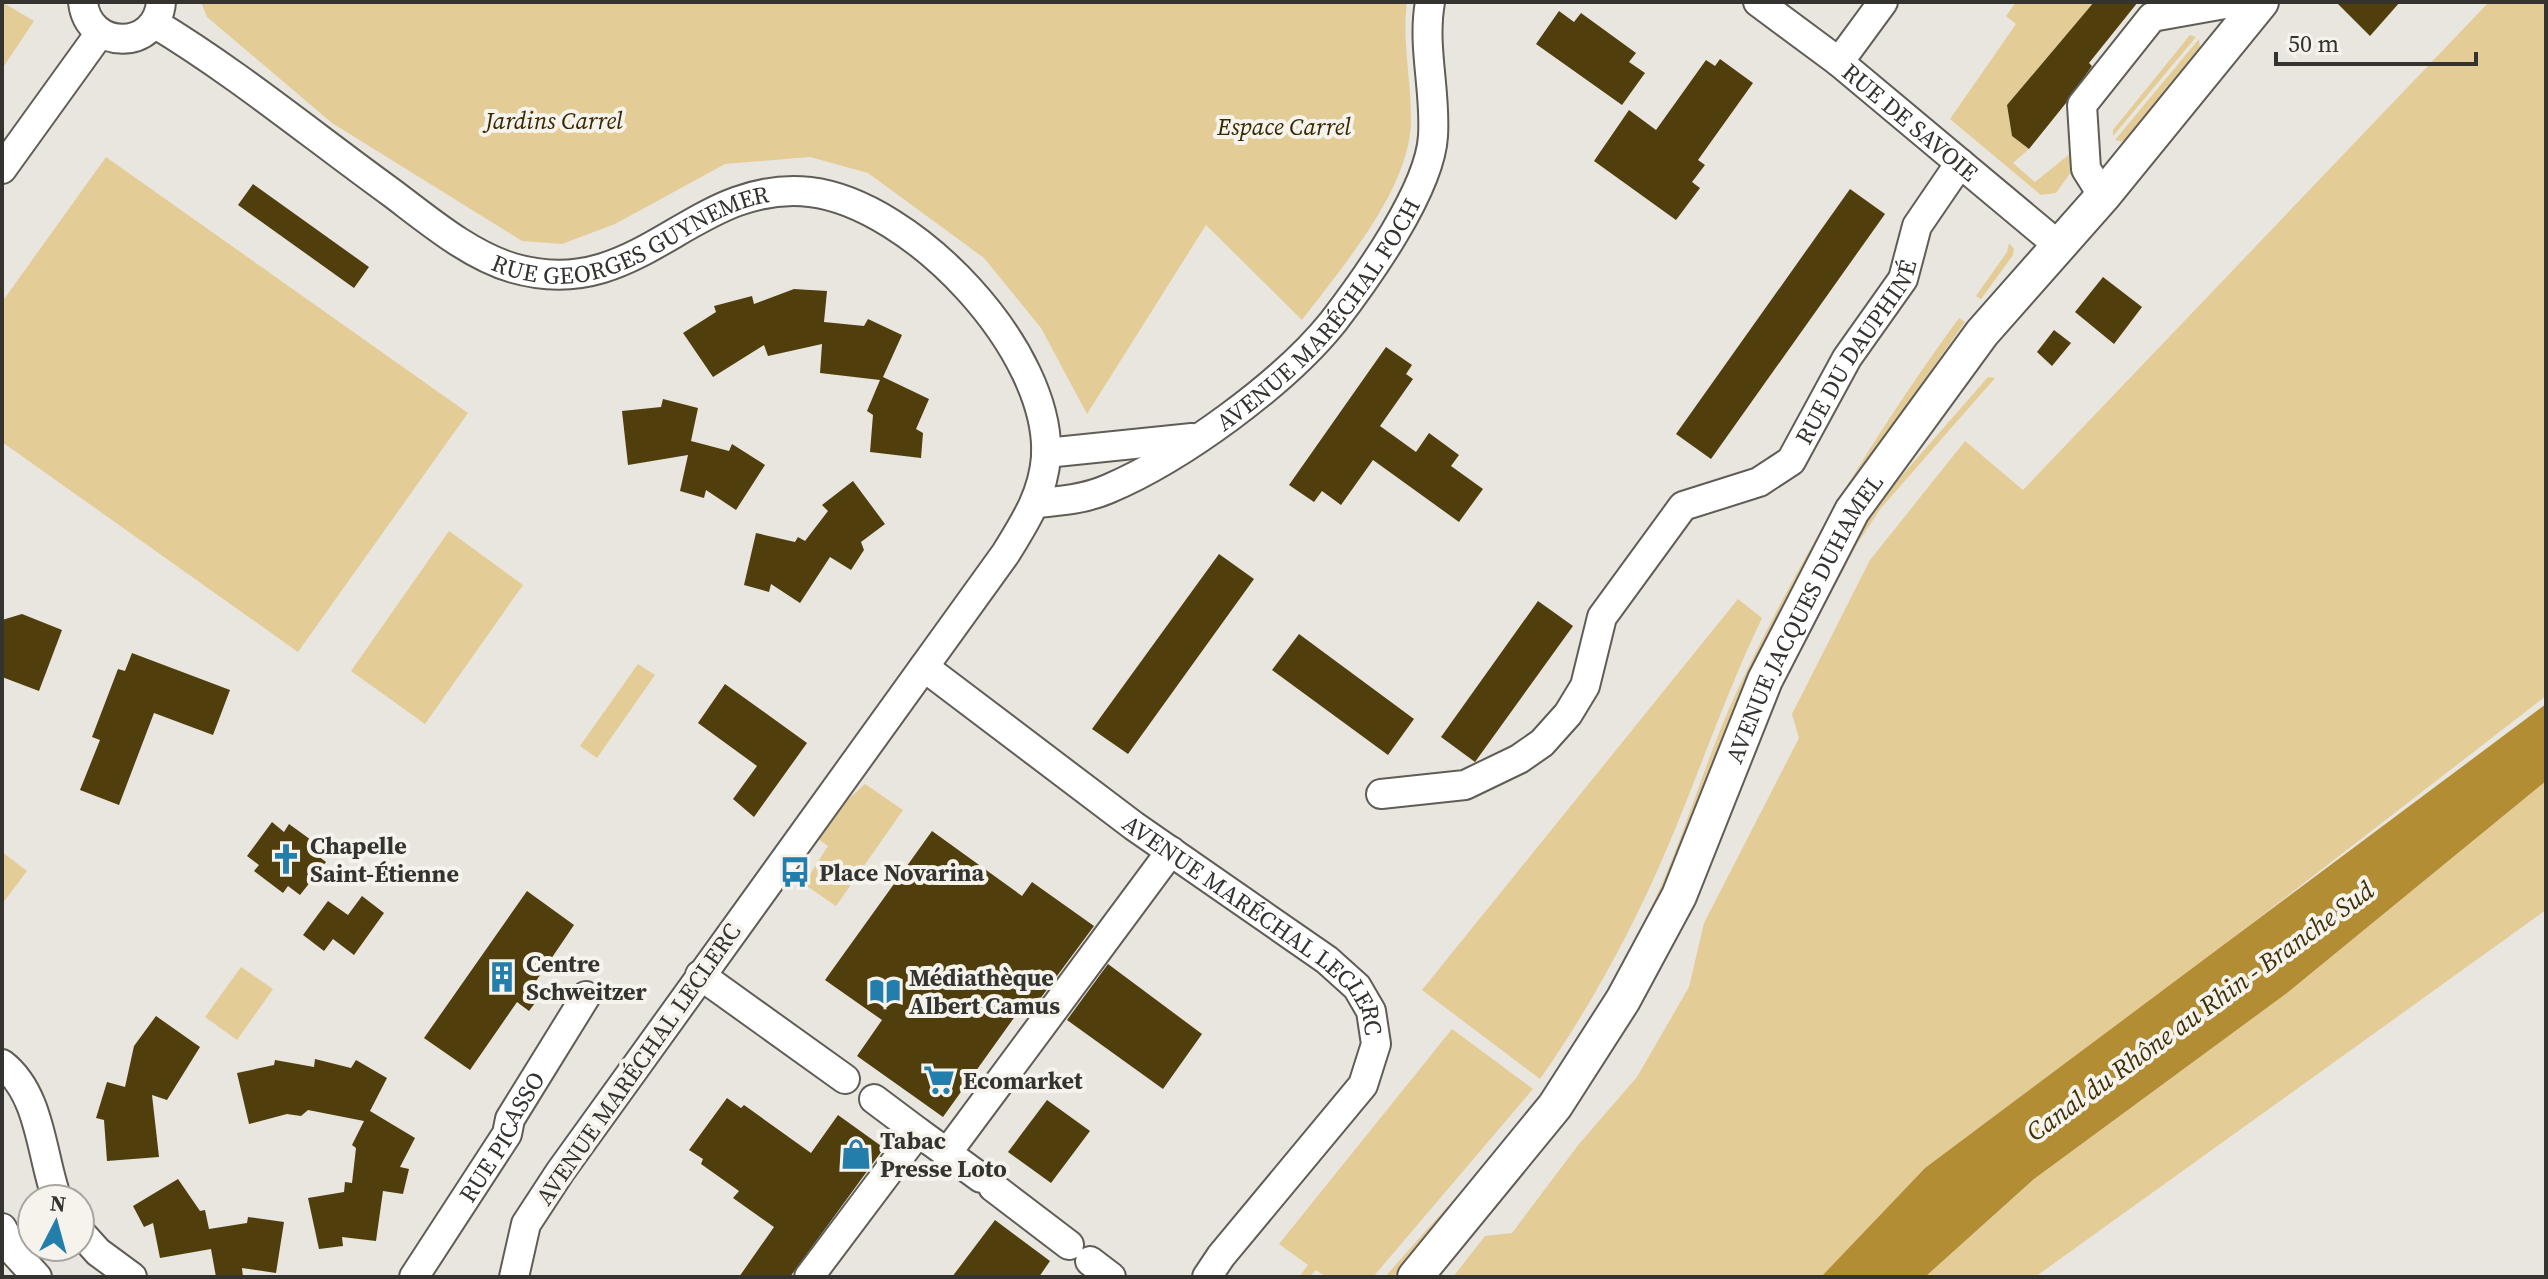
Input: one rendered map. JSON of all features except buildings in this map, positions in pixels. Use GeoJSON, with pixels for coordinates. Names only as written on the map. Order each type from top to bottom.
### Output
{"type":"FeatureCollection","features":[{"type":"Feature","properties":{"kind":"main road","name":"AVENUE JACQUES DUHAMEL"},"geometry":{"type":"LineString","coordinates":[[1415,1277],[1555,1106],[1623,1000],[1679,896],[1765,680],[1852,511],[1982,333],[2103,196],[2261,2]]}},
{"type":"Feature","properties":{"kind":"street"},"geometry":{"type":"LineString","coordinates":[[83,2],[86,17],[100,33],[110,38],[132,39],[158,12]]}},
{"type":"Feature","properties":{"kind":"street","name":"AVENUE MARÉCHAL FOCH"},"geometry":{"type":"LineString","coordinates":[[1036,503],[1075,500],[1107,490],[1229,416],[1320,339],[1346,305],[1419,186],[1433,138],[1433,101],[1426,38],[1430,2]]}},
{"type":"Feature","properties":{"kind":"street","name":"RUE DE SAVOIE"},"geometry":{"type":"LineString","coordinates":[[1758,2],[1839,62],[2058,245]]}},
{"type":"Feature","properties":{"kind":"street"},"geometry":{"type":"LineString","coordinates":[[1839,62],[1883,2]]}},
{"type":"Feature","properties":{"kind":"street"},"geometry":{"type":"LineString","coordinates":[[2103,196],[2086,169],[2082,105],[2152,17],[2236,2]]}},
{"type":"Feature","properties":{"kind":"street","name":"RUE GEORGES GUYNEMER"},"geometry":{"type":"LineString","coordinates":[[158,12],[423,216],[485,256],[514,268],[574,275],[594,273],[647,250],[711,211],[755,194],[811,192],[851,204],[874,215],[954,270],[980,300],[1027,376],[1037,403],[1046,453]]}},
{"type":"Feature","properties":{"kind":"street"},"geometry":{"type":"LineString","coordinates":[[2,169],[100,33]]}},
{"type":"Feature","properties":{"kind":"street","name":"RUE DU DAUPHINÉ"},"geometry":{"type":"LineString","coordinates":[[1381,794],[1465,785],[1519,759],[1542,743],[1568,714],[1585,686],[1602,617],[1683,506],[1759,482],[1791,461],[1847,358],[1903,279],[1917,226],[1960,163]]}},
{"type":"Feature","properties":{"kind":"street"},"geometry":{"type":"LineString","coordinates":[[1046,453],[1198,437]]}},
{"type":"Feature","properties":{"kind":"street","name":"AVENUE MARÉCHAL LECLERC"},"geometry":{"type":"LineString","coordinates":[[514,1277],[526,1224],[700,975],[1006,553],[1036,503],[1046,453]]}},
{"type":"Feature","properties":{"kind":"street","name":"AVENUE MARÉCHAL LECLERC"},"geometry":{"type":"LineString","coordinates":[[924,667],[1171,851],[1348,976],[1371,1011],[1377,1035],[1373,1061],[1363,1085],[1207,1277]]}},
{"type":"Feature","properties":{"kind":"street"},"geometry":{"type":"LineString","coordinates":[[947,1153],[1171,851]]}},
{"type":"Feature","properties":{"kind":"street"},"geometry":{"type":"LineString","coordinates":[[700,975],[845,1079]]}},
{"type":"Feature","properties":{"kind":"street","name":"RUE PICASSO"},"geometry":{"type":"LineString","coordinates":[[414,1277],[507,1134],[510,1119],[586,996]]}},
{"type":"Feature","properties":{"kind":"street"},"geometry":{"type":"LineString","coordinates":[[2,1064],[14,1073],[31,1100],[53,1183]]}},
{"type":"Feature","properties":{"kind":"street"},"geometry":{"type":"LineString","coordinates":[[874,1099],[1090,1261]]}},
{"type":"Feature","properties":{"kind":"street"},"geometry":{"type":"LineString","coordinates":[[809,1277],[918,1132]]}},
{"type":"Feature","properties":{"kind":"street"},"geometry":{"type":"LineString","coordinates":[[2,1228],[16,1254],[37,1277]]}},
{"type":"Feature","properties":{"kind":"street"},"geometry":{"type":"LineString","coordinates":[[99,1268],[132,1277]]}},
{"type":"Feature","properties":{"kind":"green space"},"geometry":{"type":"Polygon","coordinates":[[[2,2],[34,21],[2,69],[2,2]]]}},
{"type":"Feature","properties":{"kind":"green space","name":"Jardins Carrel"},"geometry":{"type":"Polygon","coordinates":[[[201,2],[1407,2],[1411,118],[1400,171],[1387,198],[1354,251],[1302,320],[1206,225],[1087,414],[1041,328],[984,258],[868,173],[810,157],[725,164],[615,224],[562,244],[522,241],[332,123],[207,17],[201,2]]]}},
{"type":"Feature","properties":{"kind":"green space"},"geometry":{"type":"Polygon","coordinates":[[[2016,2],[2094,2],[2007,105],[2012,136],[2029,149],[2013,163],[2035,182],[2071,153],[2073,169],[2056,193],[2041,195],[1950,119],[2016,24],[2006,16],[2016,2]]]}},
{"type":"Feature","properties":{"kind":"green space"},"geometry":{"type":"Polygon","coordinates":[[[2489,2],[2546,2],[2546,696],[2189,972],[1925,1168],[1821,1277],[1453,1277],[1485,1236],[1512,1233],[1579,1144],[1637,1077],[1689,987],[1704,923],[1799,738],[1792,714],[1870,560],[1965,441],[2023,490],[2489,2]]]}},
{"type":"Feature","properties":{"kind":"green space"},"geometry":{"type":"Polygon","coordinates":[[[2190,35],[2196,37],[2113,136],[2113,130],[2190,35]]]}},
{"type":"Feature","properties":{"kind":"green space"},"geometry":{"type":"Polygon","coordinates":[[[2199,39],[2200,48],[2124,142],[2115,140],[2199,39]]]}},
{"type":"Feature","properties":{"kind":"green space"},"geometry":{"type":"Polygon","coordinates":[[[106,157],[468,413],[298,652],[2,442],[2,302],[106,157]]]}},
{"type":"Feature","properties":{"kind":"green space"},"geometry":{"type":"Polygon","coordinates":[[[2009,243],[2014,249],[2013,255],[1981,299],[1976,296],[2007,252],[2009,243]]]}},
{"type":"Feature","properties":{"kind":"green space"},"geometry":{"type":"Polygon","coordinates":[[[1959,318],[1965,322],[1870,457],[1834,515],[1651,922],[1555,1082],[1393,1277],[1385,1277],[1526,1114],[1588,1024],[1660,889],[1725,719],[1786,594],[1867,453],[1959,318]]]}},
{"type":"Feature","properties":{"kind":"green space"},"geometry":{"type":"Polygon","coordinates":[[[1988,377],[1995,378],[1881,508],[1857,544],[1808,637],[1802,635],[1877,504],[1988,377]]]}},
{"type":"Feature","properties":{"kind":"green space"},"geometry":{"type":"Polygon","coordinates":[[[449,531],[523,585],[425,724],[351,671],[449,531]]]}},
{"type":"Feature","properties":{"kind":"green space"},"geometry":{"type":"Polygon","coordinates":[[[1738,599],[1762,618],[1675,830],[1636,917],[1606,973],[1540,1079],[1422,990],[1738,599]]]}},
{"type":"Feature","properties":{"kind":"green space"},"geometry":{"type":"Polygon","coordinates":[[[638,664],[655,675],[597,758],[580,746],[638,664]]]}},
{"type":"Feature","properties":{"kind":"green space"},"geometry":{"type":"Polygon","coordinates":[[[2546,781],[2546,910],[2035,1277],[1925,1277],[2034,1179],[2287,993],[2546,781]]]}},
{"type":"Feature","properties":{"kind":"green space"},"geometry":{"type":"Polygon","coordinates":[[[865,784],[903,810],[836,906],[804,884],[828,846],[818,839],[840,807],[865,784]]]}},
{"type":"Feature","properties":{"kind":"green space"},"geometry":{"type":"Polygon","coordinates":[[[2,852],[27,871],[2,904],[2,852]]]}},
{"type":"Feature","properties":{"kind":"green space"},"geometry":{"type":"Polygon","coordinates":[[[241,967],[273,989],[237,1040],[205,1017],[241,967]]]}},
{"type":"Feature","properties":{"kind":"green space"},"geometry":{"type":"Polygon","coordinates":[[[1452,1029],[1533,1089],[1373,1277],[1326,1277],[1316,1270],[1309,1277],[1299,1277],[1308,1265],[1279,1244],[1452,1029]]]}},
{"type":"Feature","properties":{"kind":"water","name":"Canal du Rhône au Rhin - Branche Sud"},"geometry":{"type":"Polygon","coordinates":[[[2546,704],[2546,781],[2287,993],[2034,1179],[1925,1277],[1821,1277],[1925,1168],[2546,704]]]}},
{"type":"Feature","properties":{"kind":"place","name":"Chapelle Saint-Étienne"},"geometry":{"type":"Point","coordinates":[286,859]}},
{"type":"Feature","properties":{"kind":"place","name":"Place Novarina"},"geometry":{"type":"Point","coordinates":[795,872]}},
{"type":"Feature","properties":{"kind":"place","name":"Centre Schweitzer"},"geometry":{"type":"Point","coordinates":[502,977]}},
{"type":"Feature","properties":{"kind":"place","name":"Médiathèque Albert Camus"},"geometry":{"type":"Point","coordinates":[885,991]}},
{"type":"Feature","properties":{"kind":"place","name":"Ecomarket"},"geometry":{"type":"Point","coordinates":[939,1080]}},
{"type":"Feature","properties":{"kind":"place","name":"Tabac Presse Loto"},"geometry":{"type":"Point","coordinates":[856,1154]}},
{"type":"Feature","properties":{"kind":"park label","name":"Espace Carrel"},"geometry":{"type":"Point","coordinates":[1284,126]}}]}
